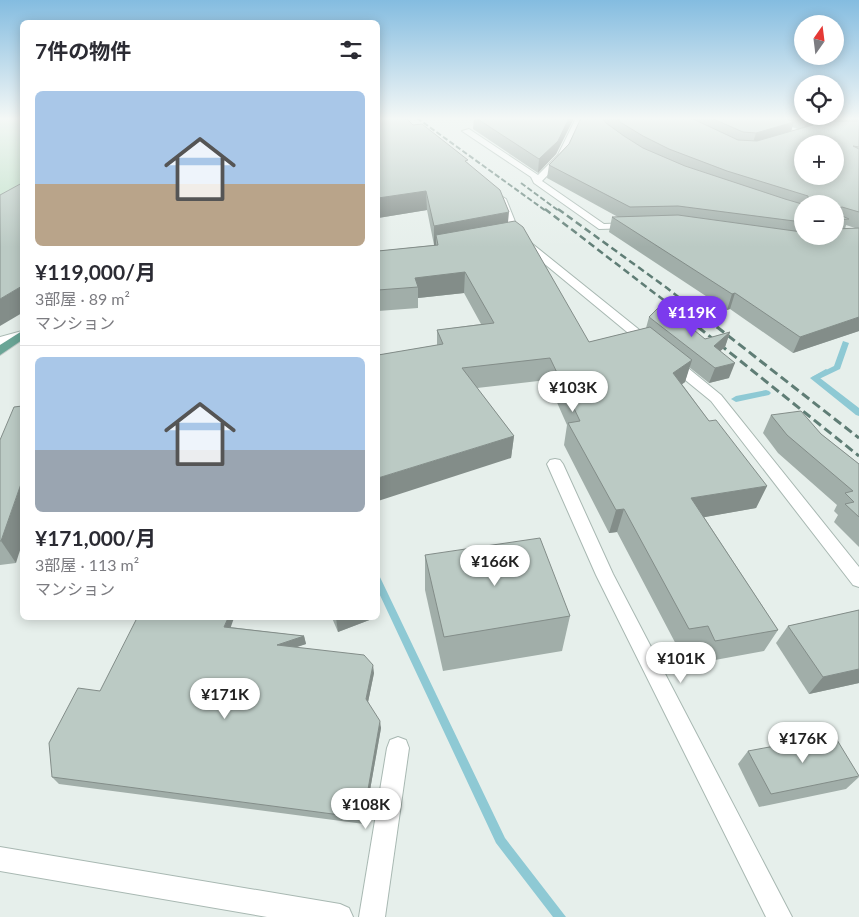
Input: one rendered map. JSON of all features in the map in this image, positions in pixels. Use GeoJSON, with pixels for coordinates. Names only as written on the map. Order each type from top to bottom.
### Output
{"type":"FeatureCollection","features":[{"type":"Feature","properties":{"kind":"main road"},"geometry":{"type":"LineString","coordinates":[[0,352],[20,337]]}},
{"type":"Feature","properties":{"kind":"street"},"geometry":{"type":"LineString","coordinates":[[512,161],[535,176],[537,181],[602,227],[638,226]]}},
{"type":"Feature","properties":{"kind":"street"},"geometry":{"type":"LineString","coordinates":[[537,181],[557,161]]}},
{"type":"Feature","properties":{"kind":"street"},"geometry":{"type":"LineString","coordinates":[[494,194],[502,200],[511,236],[716,398],[859,580]]}},
{"type":"Feature","properties":{"kind":"street"},"geometry":{"type":"LineString","coordinates":[[0,341],[20,336]]}},
{"type":"Feature","properties":{"kind":"street"},"geometry":{"type":"LineString","coordinates":[[555,464],[605,575],[779,917]]}},
{"type":"Feature","properties":{"kind":"street"},"geometry":{"type":"LineString","coordinates":[[372,917],[398,748]]}},
{"type":"Feature","properties":{"kind":"street"},"geometry":{"type":"LineString","coordinates":[[0,859],[340,917]]}},
{"type":"Feature","properties":{"kind":"green space"},"geometry":{"type":"Polygon","coordinates":[[[0,161],[20,161],[20,203],[0,208],[0,161]]]}},
{"type":"Feature","properties":{"kind":"water"},"geometry":{"type":"Polygon","coordinates":[[[843,341],[849,343],[840,369],[817,380],[812,377],[834,366],[843,341]]]}},
{"type":"Feature","properties":{"kind":"water"},"geometry":{"type":"Polygon","coordinates":[[[380,577],[505,838],[566,917],[553,917],[496,843],[380,595],[380,577]]]}},
{"type":"Feature","properties":{"kind":"building"},"geometry":{"type":"Polygon","coordinates":[[[380,161],[466,161],[500,190],[509,212],[434,226],[426,191],[380,198],[380,161]]]}},
{"type":"Feature","properties":{"kind":"building"},"geometry":{"type":"Polygon","coordinates":[[[553,161],[673,161],[794,202],[794,221],[678,206],[630,207],[549,165],[553,161]]]}},
{"type":"Feature","properties":{"kind":"building"},"geometry":{"type":"Polygon","coordinates":[[[700,161],[794,161],[794,185],[844,185],[844,161],[859,161],[859,212],[844,208],[844,195],[805,195],[700,161]]]}},
{"type":"Feature","properties":{"kind":"building"},"geometry":{"type":"Polygon","coordinates":[[[20,184],[20,287],[0,299],[0,195],[20,184]]]}},
{"type":"Feature","properties":{"kind":"building"},"geometry":{"type":"Polygon","coordinates":[[[678,215],[794,231],[794,245],[844,245],[844,229],[859,228],[859,317],[800,337],[735,293],[732,294],[612,217],[678,215]]]}},
{"type":"Feature","properties":{"kind":"building"},"geometry":{"type":"Polygon","coordinates":[[[515,221],[523,227],[589,342],[650,327],[692,360],[673,373],[709,421],[716,420],[767,486],[691,498],[778,630],[715,641],[708,626],[689,629],[624,509],[616,510],[568,423],[580,421],[550,358],[462,368],[514,436],[380,477],[380,355],[443,344],[437,330],[494,323],[465,272],[415,278],[418,287],[380,290],[380,251],[438,245],[436,235],[515,221]]]}},
{"type":"Feature","properties":{"kind":"building"},"geometry":{"type":"Polygon","coordinates":[[[662,304],[705,339],[730,332],[714,346],[735,363],[715,368],[649,317],[662,304]]]}},
{"type":"Feature","properties":{"kind":"building"},"geometry":{"type":"Polygon","coordinates":[[[20,406],[20,487],[0,541],[0,440],[14,407],[20,406]]]}},
{"type":"Feature","properties":{"kind":"building"},"geometry":{"type":"Polygon","coordinates":[[[801,411],[821,434],[859,464],[859,517],[845,504],[854,502],[845,493],[853,491],[787,435],[771,415],[801,411]]]}},
{"type":"Feature","properties":{"kind":"building"},"geometry":{"type":"Polygon","coordinates":[[[540,538],[570,616],[444,637],[425,555],[540,538]]]}},
{"type":"Feature","properties":{"kind":"building"},"geometry":{"type":"Polygon","coordinates":[[[859,610],[859,669],[823,677],[788,626],[859,610]]]}},
{"type":"Feature","properties":{"kind":"building"},"geometry":{"type":"Polygon","coordinates":[[[136,620],[227,620],[224,627],[304,636],[277,645],[364,655],[373,665],[366,699],[380,721],[363,818],[52,777],[49,743],[78,688],[100,691],[136,620]]]}},
{"type":"Feature","properties":{"kind":"building"},"geometry":{"type":"Polygon","coordinates":[[[834,735],[859,776],[771,794],[748,751],[834,735]]]}},
{"type":"Feature","properties":{"kind":"waterway"},"geometry":{"type":"LineString","coordinates":[[826,372],[814,378],[859,413]]}},
{"type":"Feature","properties":{"kind":"waterway"},"geometry":{"type":"LineString","coordinates":[[736,399],[766,393]]}},
{"type":"Feature","properties":{"kind":"railway"},"geometry":{"type":"LineString","coordinates":[[476,161],[546,211]]}},
{"type":"Feature","properties":{"kind":"railway"},"geometry":{"type":"LineString","coordinates":[[521,183],[559,211]]}},
{"type":"Feature","properties":{"kind":"railway"},"geometry":{"type":"LineString","coordinates":[[545,209],[700,328]]}},
{"type":"Feature","properties":{"kind":"railway"},"geometry":{"type":"LineString","coordinates":[[558,209],[667,288],[718,328]]}},
{"type":"Feature","properties":{"kind":"railway"},"geometry":{"type":"LineString","coordinates":[[698,327],[859,456]]}},
{"type":"Feature","properties":{"kind":"railway"},"geometry":{"type":"LineString","coordinates":[[717,327],[859,438]]}}]}
